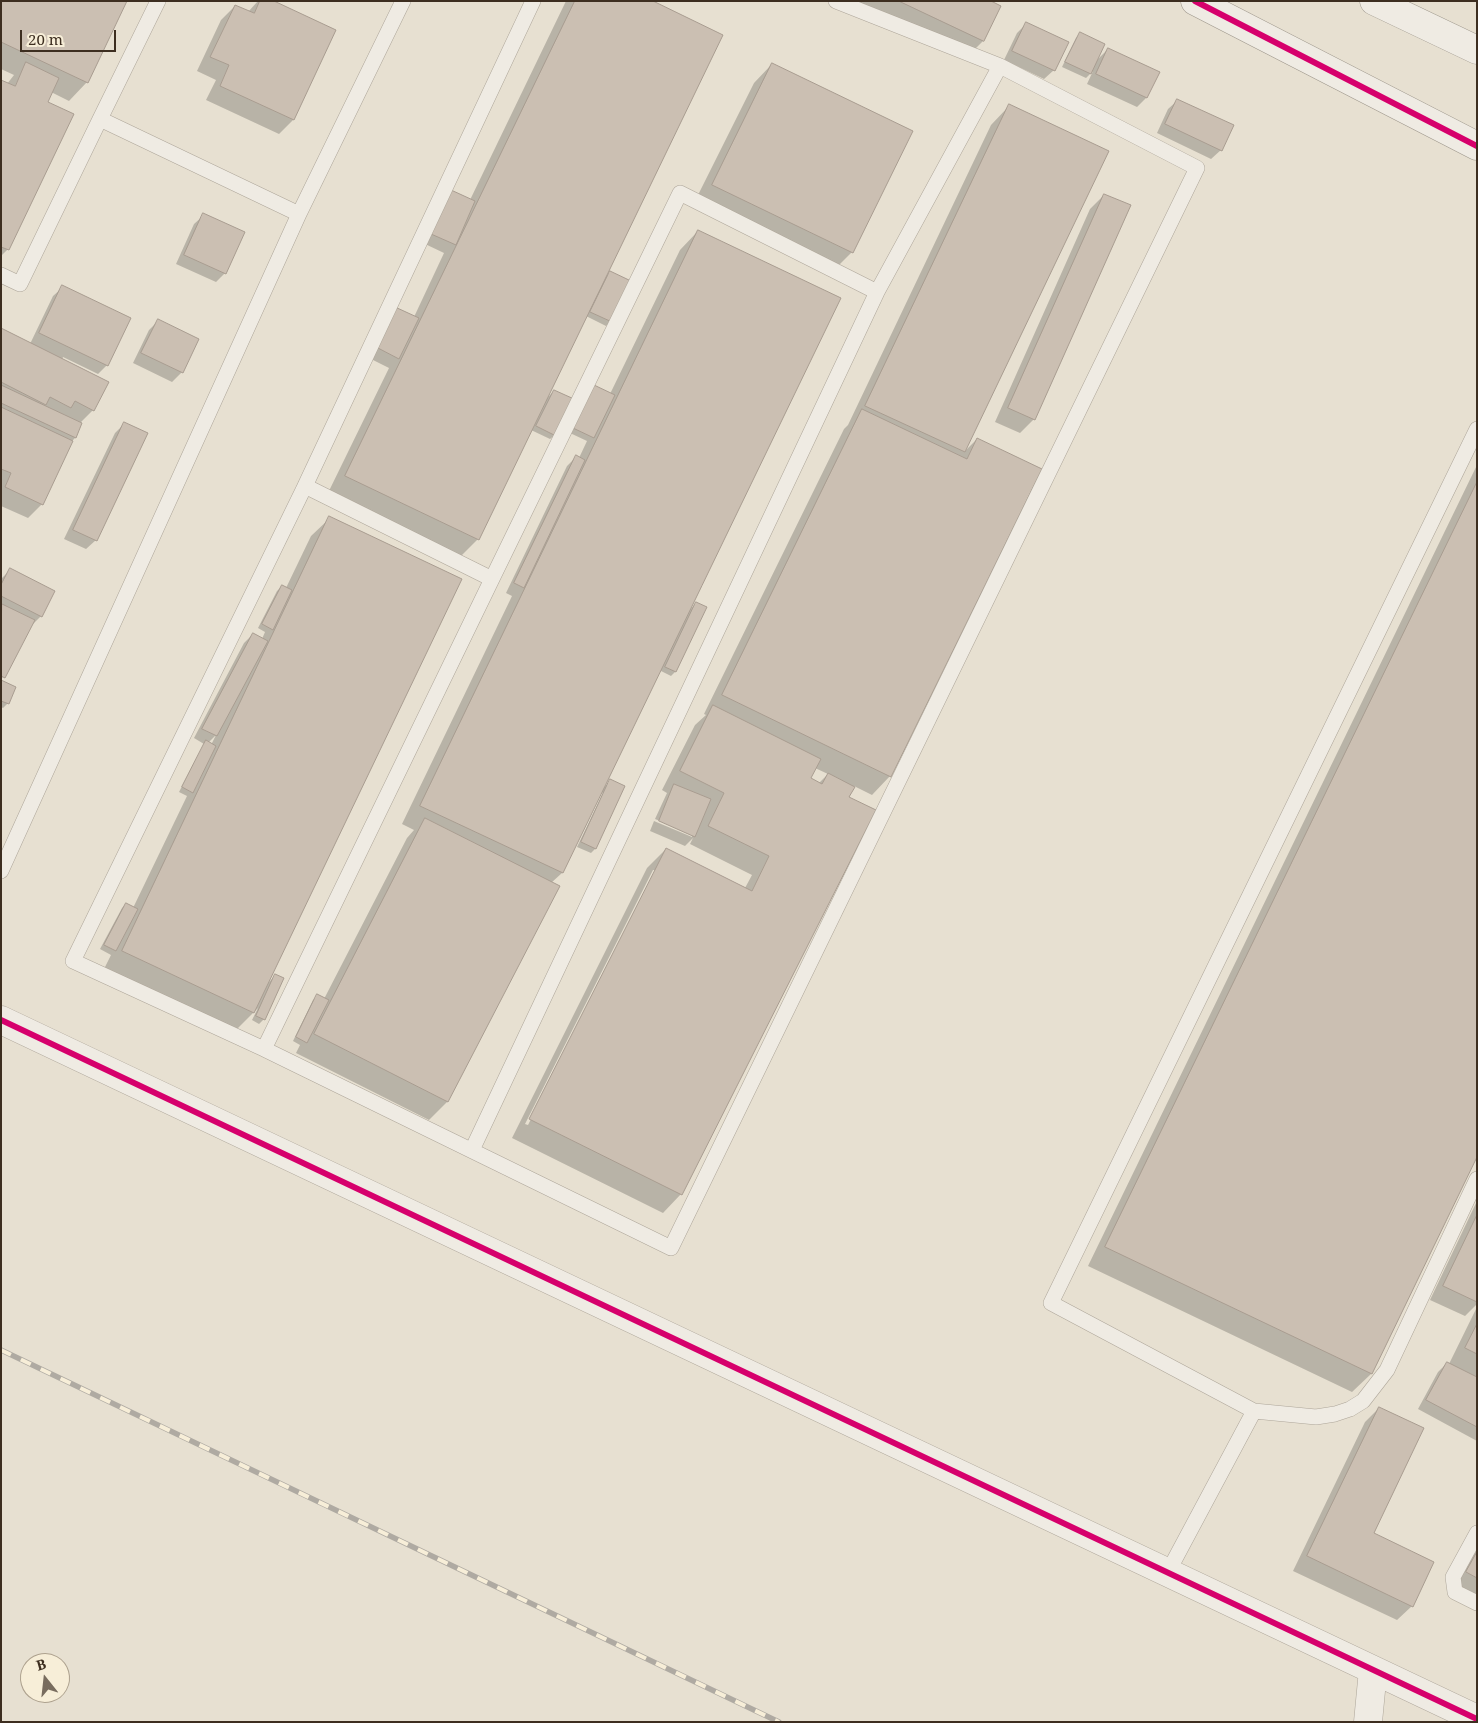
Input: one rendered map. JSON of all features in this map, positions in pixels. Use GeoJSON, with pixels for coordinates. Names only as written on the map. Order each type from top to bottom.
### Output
{"type":"FeatureCollection","features":[{"type":"Feature","properties":{"kind":"street"},"geometry":{"type":"LineString","coordinates":[[1195,1],[1477,146]]}},
{"type":"Feature","properties":{"kind":"street"},"geometry":{"type":"LineString","coordinates":[[1374,1],[1477,50]]}},
{"type":"Feature","properties":{"kind":"street"},"geometry":{"type":"LineString","coordinates":[[1,1020],[1477,1719]]}},
{"type":"Feature","properties":{"kind":"street"},"geometry":{"type":"LineString","coordinates":[[1368,1722],[1373,1670]]}},
{"type":"Feature","properties":{"kind":"lane"},"geometry":{"type":"LineString","coordinates":[[1,275],[20,284],[158,1]]}},
{"type":"Feature","properties":{"kind":"lane"},"geometry":{"type":"LineString","coordinates":[[1,871],[299,214],[403,1]]}},
{"type":"Feature","properties":{"kind":"lane"},"geometry":{"type":"LineString","coordinates":[[532,1],[305,486],[73,961],[264,1049],[671,1248],[1197,168],[1000,66],[836,1]]}},
{"type":"Feature","properties":{"kind":"lane"},"geometry":{"type":"LineString","coordinates":[[472,1150],[877,292],[1000,66]]}},
{"type":"Feature","properties":{"kind":"lane"},"geometry":{"type":"LineString","coordinates":[[100,119],[299,214]]}},
{"type":"Feature","properties":{"kind":"lane"},"geometry":{"type":"LineString","coordinates":[[264,1049],[680,193],[877,292]]}},
{"type":"Feature","properties":{"kind":"lane"},"geometry":{"type":"LineString","coordinates":[[1477,429],[1051,1303],[1254,1411],[1316,1417],[1350,1409],[1363,1401],[1387,1370],[1477,1179]]}},
{"type":"Feature","properties":{"kind":"lane"},"geometry":{"type":"LineString","coordinates":[[305,486],[492,578]]}},
{"type":"Feature","properties":{"kind":"lane"},"geometry":{"type":"LineString","coordinates":[[1168,1572],[1254,1411]]}},
{"type":"Feature","properties":{"kind":"lane"},"geometry":{"type":"LineString","coordinates":[[1477,1533],[1453,1577],[1455,1592],[1477,1603]]}},
{"type":"Feature","properties":{"kind":"building"},"geometry":{"type":"Polygon","coordinates":[[[1,1],[127,1],[88,83],[1,42],[1,1]]]}},
{"type":"Feature","properties":{"kind":"building"},"geometry":{"type":"Polygon","coordinates":[[[260,1],[274,1],[336,30],[294,120],[220,86],[229,65],[210,57],[235,5],[254,13],[260,1]]]}},
{"type":"Feature","properties":{"kind":"building"},"geometry":{"type":"Polygon","coordinates":[[[575,1],[653,1],[723,35],[479,540],[345,476],[575,1]]]}},
{"type":"Feature","properties":{"kind":"building"},"geometry":{"type":"Polygon","coordinates":[[[899,1],[991,1],[1001,6],[984,41],[899,1]]]}},
{"type":"Feature","properties":{"kind":"building"},"geometry":{"type":"Polygon","coordinates":[[[1026,22],[1069,42],[1055,71],[1012,51],[1026,22]]]}},
{"type":"Feature","properties":{"kind":"building"},"geometry":{"type":"Polygon","coordinates":[[[1080,32],[1105,44],[1091,74],[1065,62],[1080,32]]]}},
{"type":"Feature","properties":{"kind":"building"},"geometry":{"type":"Polygon","coordinates":[[[1108,48],[1160,72],[1147,98],[1096,74],[1108,48]]]}},
{"type":"Feature","properties":{"kind":"building"},"geometry":{"type":"Polygon","coordinates":[[[26,62],[59,78],[48,102],[74,114],[9,250],[1,247],[1,80],[15,86],[26,62]]]}},
{"type":"Feature","properties":{"kind":"building"},"geometry":{"type":"Polygon","coordinates":[[[772,63],[913,131],[853,253],[712,185],[772,63]]]}},
{"type":"Feature","properties":{"kind":"building"},"geometry":{"type":"Polygon","coordinates":[[[1177,99],[1234,125],[1222,151],[1165,124],[1177,99]]]}},
{"type":"Feature","properties":{"kind":"building"},"geometry":{"type":"Polygon","coordinates":[[[1009,104],[1109,151],[965,452],[865,406],[1009,104]]]}},
{"type":"Feature","properties":{"kind":"building"},"geometry":{"type":"Polygon","coordinates":[[[451,190],[475,201],[456,245],[431,234],[451,190]]]}},
{"type":"Feature","properties":{"kind":"building"},"geometry":{"type":"Polygon","coordinates":[[[1104,194],[1131,205],[1035,420],[1008,408],[1104,194]]]}},
{"type":"Feature","properties":{"kind":"building"},"geometry":{"type":"Polygon","coordinates":[[[203,213],[245,232],[226,274],[184,255],[203,213]]]}},
{"type":"Feature","properties":{"kind":"building"},"geometry":{"type":"Polygon","coordinates":[[[698,230],[841,298],[563,873],[420,806],[698,230]]]}},
{"type":"Feature","properties":{"kind":"building"},"geometry":{"type":"Polygon","coordinates":[[[610,271],[631,281],[612,322],[590,312],[610,271]]]}},
{"type":"Feature","properties":{"kind":"building"},"geometry":{"type":"Polygon","coordinates":[[[62,285],[131,318],[108,366],[39,333],[62,285]]]}},
{"type":"Feature","properties":{"kind":"building"},"geometry":{"type":"Polygon","coordinates":[[[395,307],[419,318],[399,359],[376,347],[395,307]]]}},
{"type":"Feature","properties":{"kind":"building"},"geometry":{"type":"Polygon","coordinates":[[[158,319],[199,339],[183,373],[141,353],[158,319]]]}},
{"type":"Feature","properties":{"kind":"building"},"geometry":{"type":"Polygon","coordinates":[[[1,328],[109,382],[94,411],[75,401],[71,408],[50,397],[46,405],[1,382],[1,328]]]}},
{"type":"Feature","properties":{"kind":"building"},"geometry":{"type":"Polygon","coordinates":[[[1,385],[82,423],[76,438],[1,403],[1,385]]]}},
{"type":"Feature","properties":{"kind":"building"},"geometry":{"type":"Polygon","coordinates":[[[594,385],[615,395],[594,438],[573,428],[594,385]]]}},
{"type":"Feature","properties":{"kind":"building"},"geometry":{"type":"Polygon","coordinates":[[[554,390],[574,399],[556,436],[536,426],[554,390]]]}},
{"type":"Feature","properties":{"kind":"building"},"geometry":{"type":"Polygon","coordinates":[[[1,407],[73,441],[43,505],[5,487],[11,473],[1,469],[1,407]]]}},
{"type":"Feature","properties":{"kind":"building"},"geometry":{"type":"Polygon","coordinates":[[[862,409],[967,459],[977,438],[1042,469],[891,777],[722,695],[862,409]]]}},
{"type":"Feature","properties":{"kind":"building"},"geometry":{"type":"Polygon","coordinates":[[[124,422],[148,433],[97,541],[73,530],[124,422]]]}},
{"type":"Feature","properties":{"kind":"building"},"geometry":{"type":"Polygon","coordinates":[[[576,455],[585,460],[524,588],[514,583],[576,455]]]}},
{"type":"Feature","properties":{"kind":"building"},"geometry":{"type":"Polygon","coordinates":[[[1477,482],[1477,1157],[1372,1374],[1105,1247],[1477,482]]]}},
{"type":"Feature","properties":{"kind":"building"},"geometry":{"type":"Polygon","coordinates":[[[329,516],[462,579],[254,1013],[122,951],[329,516]]]}},
{"type":"Feature","properties":{"kind":"building"},"geometry":{"type":"Polygon","coordinates":[[[10,568],[55,591],[42,617],[1,596],[1,585],[10,568]]]}},
{"type":"Feature","properties":{"kind":"building"},"geometry":{"type":"Polygon","coordinates":[[[282,585],[292,590],[273,630],[262,624],[282,585]]]}},
{"type":"Feature","properties":{"kind":"building"},"geometry":{"type":"Polygon","coordinates":[[[696,602],[707,607],[676,672],[665,667],[696,602]]]}},
{"type":"Feature","properties":{"kind":"building"},"geometry":{"type":"Polygon","coordinates":[[[2,604],[35,620],[5,678],[1,676],[2,604]]]}},
{"type":"Feature","properties":{"kind":"building"},"geometry":{"type":"Polygon","coordinates":[[[253,633],[268,641],[217,736],[202,729],[253,633]]]}},
{"type":"Feature","properties":{"kind":"building"},"geometry":{"type":"Polygon","coordinates":[[[1,680],[16,687],[9,704],[1,701],[1,680]]]}},
{"type":"Feature","properties":{"kind":"building"},"geometry":{"type":"Polygon","coordinates":[[[713,705],[821,759],[811,778],[822,784],[828,773],[855,787],[849,797],[876,810],[682,1195],[529,1119],[666,848],[752,891],[769,856],[708,826],[724,793],[680,771],[713,705]]]}},
{"type":"Feature","properties":{"kind":"building"},"geometry":{"type":"Polygon","coordinates":[[[206,740],[216,746],[193,793],[182,787],[206,740]]]}},
{"type":"Feature","properties":{"kind":"building"},"geometry":{"type":"Polygon","coordinates":[[[610,779],[625,786],[596,849],[581,842],[610,779]]]}},
{"type":"Feature","properties":{"kind":"building"},"geometry":{"type":"Polygon","coordinates":[[[674,784],[711,799],[695,837],[659,821],[674,784]]]}},
{"type":"Feature","properties":{"kind":"building"},"geometry":{"type":"Polygon","coordinates":[[[425,818],[560,886],[448,1102],[314,1034],[425,818]]]}},
{"type":"Feature","properties":{"kind":"building"},"geometry":{"type":"Polygon","coordinates":[[[126,903],[138,909],[116,951],[104,945],[126,903]]]}},
{"type":"Feature","properties":{"kind":"building"},"geometry":{"type":"Polygon","coordinates":[[[275,974],[284,978],[265,1020],[256,1016],[275,974]]]}},
{"type":"Feature","properties":{"kind":"building"},"geometry":{"type":"Polygon","coordinates":[[[317,994],[329,1000],[307,1043],[296,1037],[317,994]]]}},
{"type":"Feature","properties":{"kind":"building"},"geometry":{"type":"Polygon","coordinates":[[[1477,1215],[1477,1302],[1443,1286],[1477,1215]]]}},
{"type":"Feature","properties":{"kind":"building"},"geometry":{"type":"Polygon","coordinates":[[[1477,1324],[1477,1354],[1465,1348],[1477,1324]]]}},
{"type":"Feature","properties":{"kind":"building"},"geometry":{"type":"Polygon","coordinates":[[[1447,1362],[1477,1377],[1477,1427],[1426,1400],[1447,1362]]]}},
{"type":"Feature","properties":{"kind":"building"},"geometry":{"type":"Polygon","coordinates":[[[1379,1407],[1424,1428],[1374,1533],[1434,1562],[1413,1607],[1307,1556],[1379,1407]]]}},
{"type":"Feature","properties":{"kind":"building"},"geometry":{"type":"Polygon","coordinates":[[[1477,1552],[1477,1578],[1466,1572],[1477,1552]]]}},
{"type":"Feature","properties":{"kind":"railway"},"geometry":{"type":"LineString","coordinates":[[1,1350],[779,1722]]}},
{"type":"Feature","properties":{"kind":"cycle path"},"geometry":{"type":"LineString","coordinates":[[1195,1],[1477,146]]}},
{"type":"Feature","properties":{"kind":"cycle path"},"geometry":{"type":"LineString","coordinates":[[1,1020],[1477,1719]]}}]}
